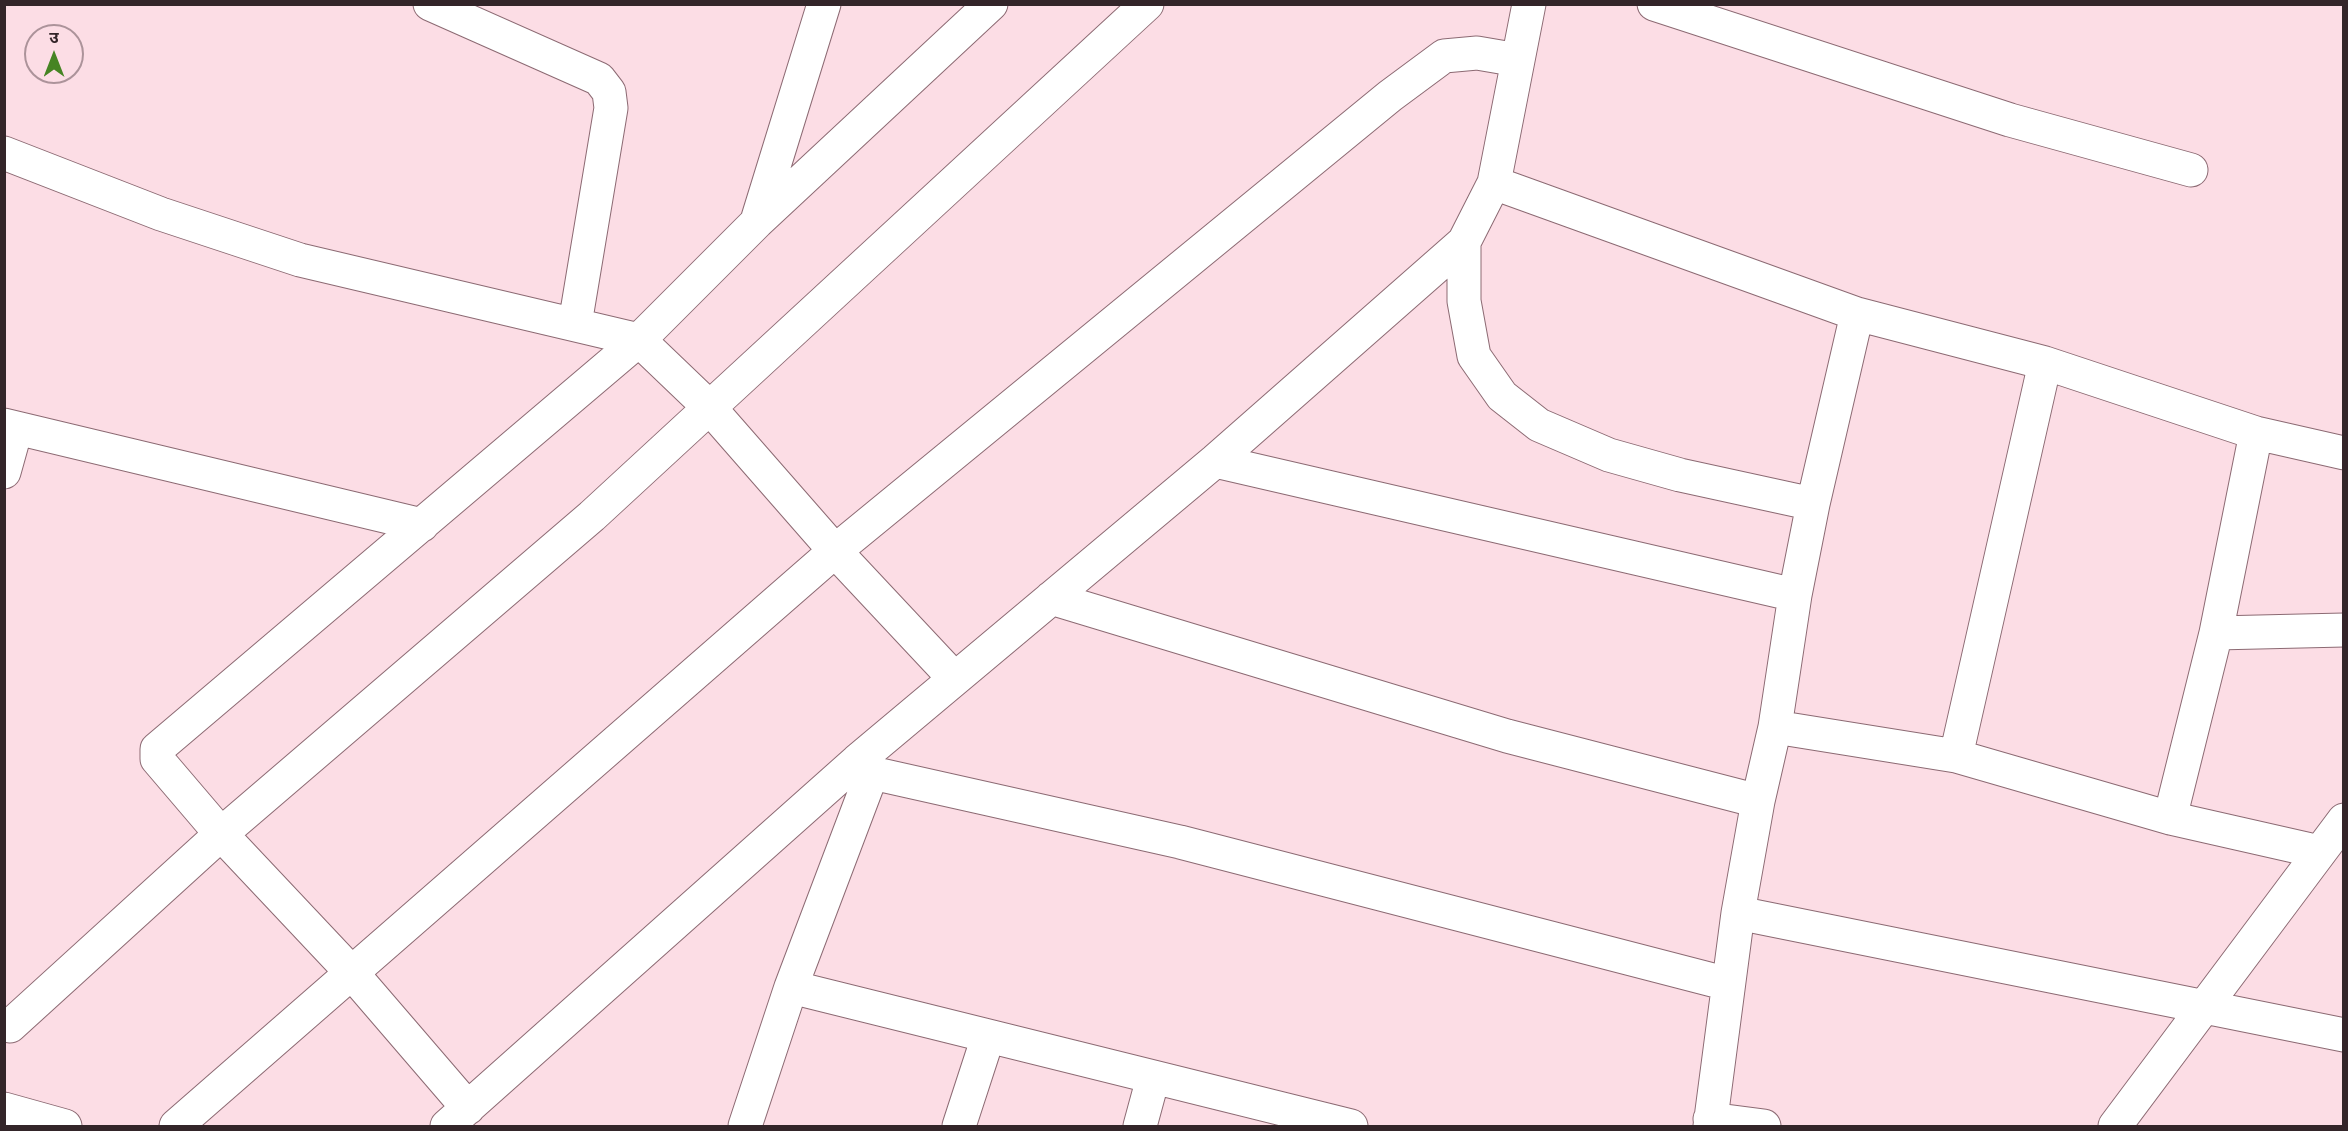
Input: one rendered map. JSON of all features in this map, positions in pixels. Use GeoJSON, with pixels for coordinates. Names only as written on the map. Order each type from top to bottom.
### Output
{"type":"FeatureCollection","features":[{"type":"Feature","properties":{"kind":"street"},"geometry":{"type":"LineString","coordinates":[[430,4],[599,79],[609,92],[611,108],[575,324]]}},
{"type":"Feature","properties":{"kind":"street"},"geometry":{"type":"LineString","coordinates":[[757,222],[824,4]]}},
{"type":"Feature","properties":{"kind":"street"},"geometry":{"type":"LineString","coordinates":[[991,4],[757,222],[639,340],[157,749],[156,759],[221,834],[351,972],[457,1117],[865,767],[954,678],[1215,461],[1464,242],[1494,183],[1529,4]]}},
{"type":"Feature","properties":{"kind":"street"},"geometry":{"type":"LineString","coordinates":[[10,1026],[221,834],[592,516],[1147,4]]}},
{"type":"Feature","properties":{"kind":"street"},"geometry":{"type":"LineString","coordinates":[[1654,4],[2010,120],[2191,170]]}},
{"type":"Feature","properties":{"kind":"street"},"geometry":{"type":"LineString","coordinates":[[176,1126],[835,551],[1390,96],[1444,56],[1477,53],[1518,60]]}},
{"type":"Feature","properties":{"kind":"street"},"geometry":{"type":"LineString","coordinates":[[4,153],[161,214],[300,260],[639,340],[709,407],[835,551],[954,678]]}},
{"type":"Feature","properties":{"kind":"street"},"geometry":{"type":"LineString","coordinates":[[1494,183],[1857,314],[2045,363],[2256,433],[2343,453]]}},
{"type":"Feature","properties":{"kind":"street"},"geometry":{"type":"LineString","coordinates":[[1464,242],[1464,301],[1474,356],[1502,396],[1539,424],[1609,455],[1670,472],[1813,504]]}},
{"type":"Feature","properties":{"kind":"street"},"geometry":{"type":"LineString","coordinates":[[1764,1126],[1710,1123],[1738,912],[1758,801],[1775,728],[1795,595],[1813,504],[1857,314]]}},
{"type":"Feature","properties":{"kind":"street"},"geometry":{"type":"LineString","coordinates":[[1956,756],[2045,363]]}},
{"type":"Feature","properties":{"kind":"street"},"geometry":{"type":"LineString","coordinates":[[4,472],[10,427],[422,525]]}},
{"type":"Feature","properties":{"kind":"street"},"geometry":{"type":"LineString","coordinates":[[2170,818],[2216,633],[2256,433]]}},
{"type":"Feature","properties":{"kind":"street"},"geometry":{"type":"LineString","coordinates":[[1215,461],[1795,595]]}},
{"type":"Feature","properties":{"kind":"street"},"geometry":{"type":"LineString","coordinates":[[1051,598],[1507,736],[1758,801]]}},
{"type":"Feature","properties":{"kind":"street"},"geometry":{"type":"LineString","coordinates":[[2216,633],[2343,630]]}},
{"type":"Feature","properties":{"kind":"street"},"geometry":{"type":"LineString","coordinates":[[1775,728],[1956,756],[2170,818],[2320,852]]}},
{"type":"Feature","properties":{"kind":"street"},"geometry":{"type":"LineString","coordinates":[[865,767],[1180,842],[1728,984]]}},
{"type":"Feature","properties":{"kind":"street"},"geometry":{"type":"LineString","coordinates":[[745,1126],[865,767]]}},
{"type":"Feature","properties":{"kind":"street"},"geometry":{"type":"LineString","coordinates":[[2115,1126],[2343,820]]}},
{"type":"Feature","properties":{"kind":"street"},"geometry":{"type":"LineString","coordinates":[[1738,912],[2343,1035]]}},
{"type":"Feature","properties":{"kind":"street"},"geometry":{"type":"LineString","coordinates":[[791,987],[1351,1126]]}},
{"type":"Feature","properties":{"kind":"street"},"geometry":{"type":"LineString","coordinates":[[959,1126],[988,1037]]}},
{"type":"Feature","properties":{"kind":"street"},"geometry":{"type":"LineString","coordinates":[[1140,1126],[1153,1078]]}},
{"type":"Feature","properties":{"kind":"street"},"geometry":{"type":"LineString","coordinates":[[4,1108],[65,1126]]}}]}
